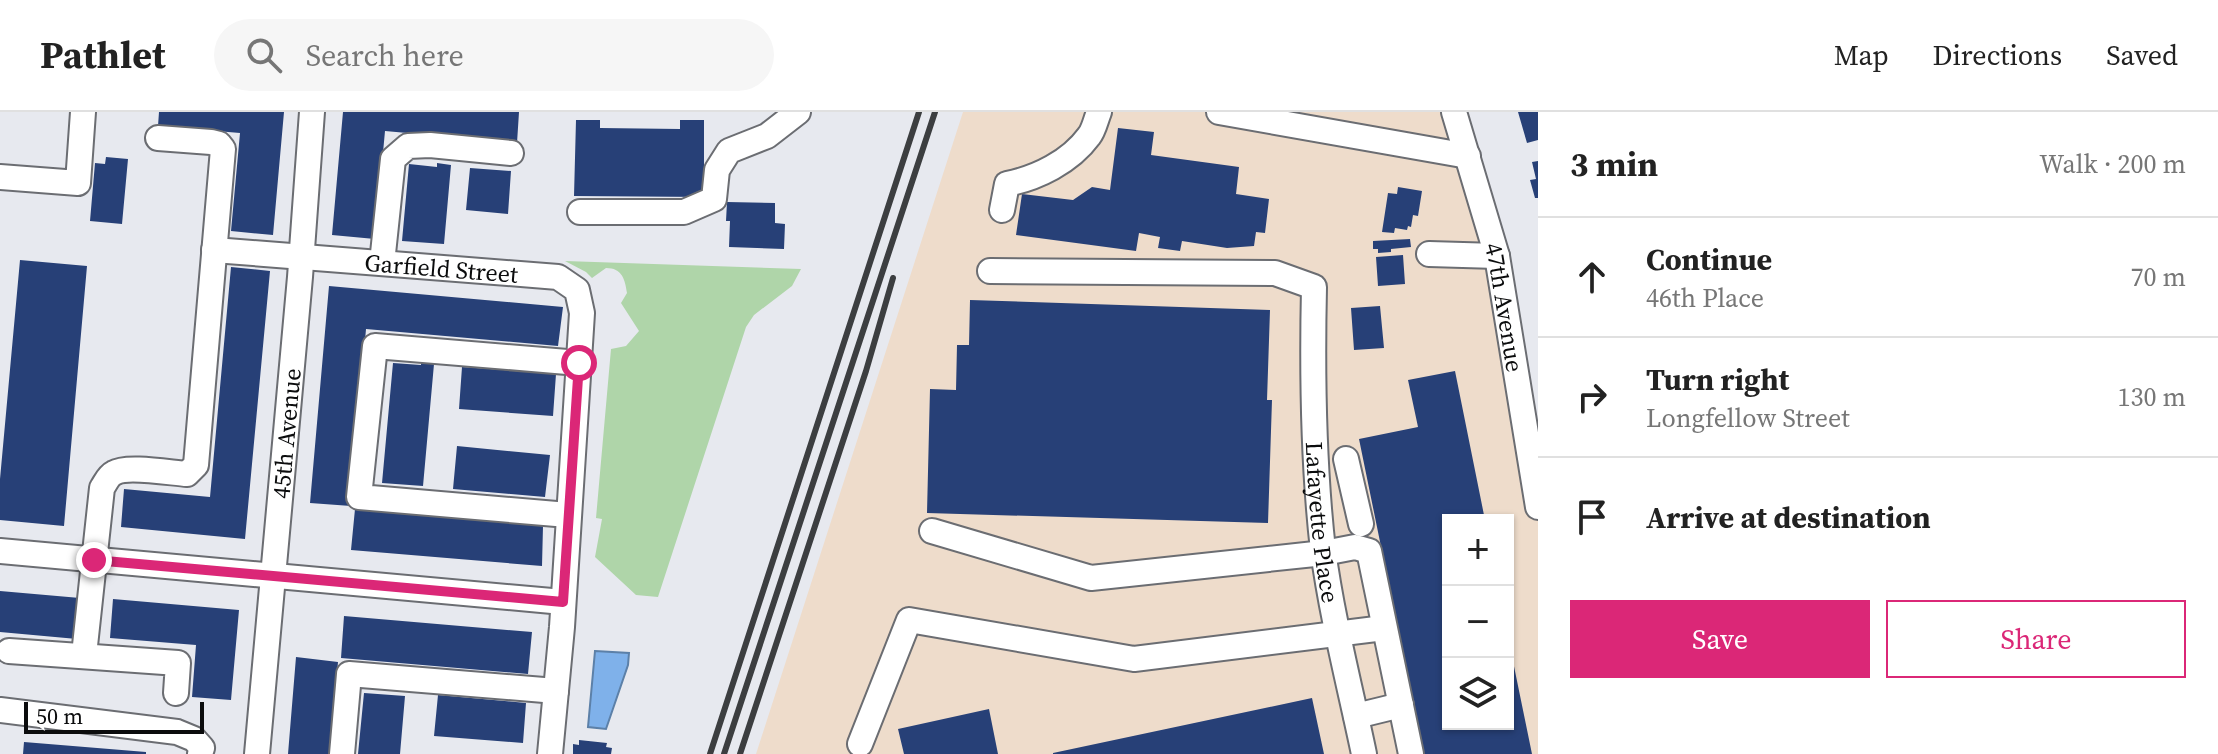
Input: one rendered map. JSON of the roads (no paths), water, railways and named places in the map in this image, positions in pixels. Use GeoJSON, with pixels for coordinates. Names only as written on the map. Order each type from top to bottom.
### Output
{"type":"FeatureCollection","features":[{"type":"Feature","properties":{"kind":"street"},"geometry":{"type":"LineString","coordinates":[[0,177],[78,183],[83,112]]}},
{"type":"Feature","properties":{"kind":"street","name":"45th Avenue"},"geometry":{"type":"LineString","coordinates":[[257,754],[312,112]]}},
{"type":"Feature","properties":{"kind":"street"},"geometry":{"type":"LineString","coordinates":[[580,212],[684,212],[714,199],[717,170],[729,151],[767,136],[798,112]]}},
{"type":"Feature","properties":{"kind":"street"},"geometry":{"type":"LineString","coordinates":[[1002,210],[1007,184],[1024,181],[1053,169],[1090,136],[1099,112]]}},
{"type":"Feature","properties":{"kind":"street"},"geometry":{"type":"LineString","coordinates":[[1219,112],[1250,115],[1468,156]]}},
{"type":"Feature","properties":{"kind":"street","name":"47th Avenue"},"geometry":{"type":"LineString","coordinates":[[1454,112],[1497,256],[1537,501]]}},
{"type":"Feature","properties":{"kind":"street"},"geometry":{"type":"LineString","coordinates":[[84,655],[102,488],[117,471],[187,474],[196,465],[223,149],[211,142],[158,138]]}},
{"type":"Feature","properties":{"kind":"street"},"geometry":{"type":"LineString","coordinates":[[382,263],[393,159],[408,146],[430,145],[511,153]]}},
{"type":"Feature","properties":{"kind":"street","name":"Garfield Street"},"geometry":{"type":"LineString","coordinates":[[214,250],[558,277],[577,290],[582,313],[579,363]]}},
{"type":"Feature","properties":{"kind":"street"},"geometry":{"type":"LineString","coordinates":[[1429,254],[1497,256]]}},
{"type":"Feature","properties":{"kind":"street","name":"Lafayette Place"},"geometry":{"type":"LineString","coordinates":[[990,271],[1275,273],[1314,287],[1312,382],[1318,498],[1324,553],[1364,754]]}},
{"type":"Feature","properties":{"kind":"street"},"geometry":{"type":"LineString","coordinates":[[550,754],[563,602],[579,363],[375,346],[359,497],[568,515]]}},
{"type":"Feature","properties":{"kind":"street"},"geometry":{"type":"LineString","coordinates":[[1346,459],[1361,524]]}},
{"type":"Feature","properties":{"kind":"street"},"geometry":{"type":"LineString","coordinates":[[1318,498],[1354,492]]}},
{"type":"Feature","properties":{"kind":"street"},"geometry":{"type":"LineString","coordinates":[[932,531],[1091,578],[1355,547],[1369,551],[1411,754]]}},
{"type":"Feature","properties":{"kind":"street"},"geometry":{"type":"LineString","coordinates":[[0,551],[563,602]]}},
{"type":"Feature","properties":{"kind":"street"},"geometry":{"type":"LineString","coordinates":[[860,744],[909,620],[1134,659],[1384,628]]}},
{"type":"Feature","properties":{"kind":"street"},"geometry":{"type":"LineString","coordinates":[[9,651],[178,663],[176,693]]}},
{"type":"Feature","properties":{"kind":"street"},"geometry":{"type":"LineString","coordinates":[[342,754],[349,674],[556,691]]}},
{"type":"Feature","properties":{"kind":"street"},"geometry":{"type":"LineString","coordinates":[[1356,716],[1401,705]]}},
{"type":"Feature","properties":{"kind":"street"},"geometry":{"type":"LineString","coordinates":[[0,710],[177,732],[194,739],[202,748],[200,754]]}},
{"type":"Feature","properties":{"kind":"water"},"geometry":{"type":"Polygon","coordinates":[[[595,651],[629,653],[628,665],[606,729],[588,727],[595,651]]]}},
{"type":"Feature","properties":{"kind":"railway"},"geometry":{"type":"LineString","coordinates":[[710,754],[919,112]]}},
{"type":"Feature","properties":{"kind":"railway"},"geometry":{"type":"LineString","coordinates":[[724,754],[935,112]]}},
{"type":"Feature","properties":{"kind":"railway"},"geometry":{"type":"LineString","coordinates":[[740,754],[866,371],[893,278]]}}]}
